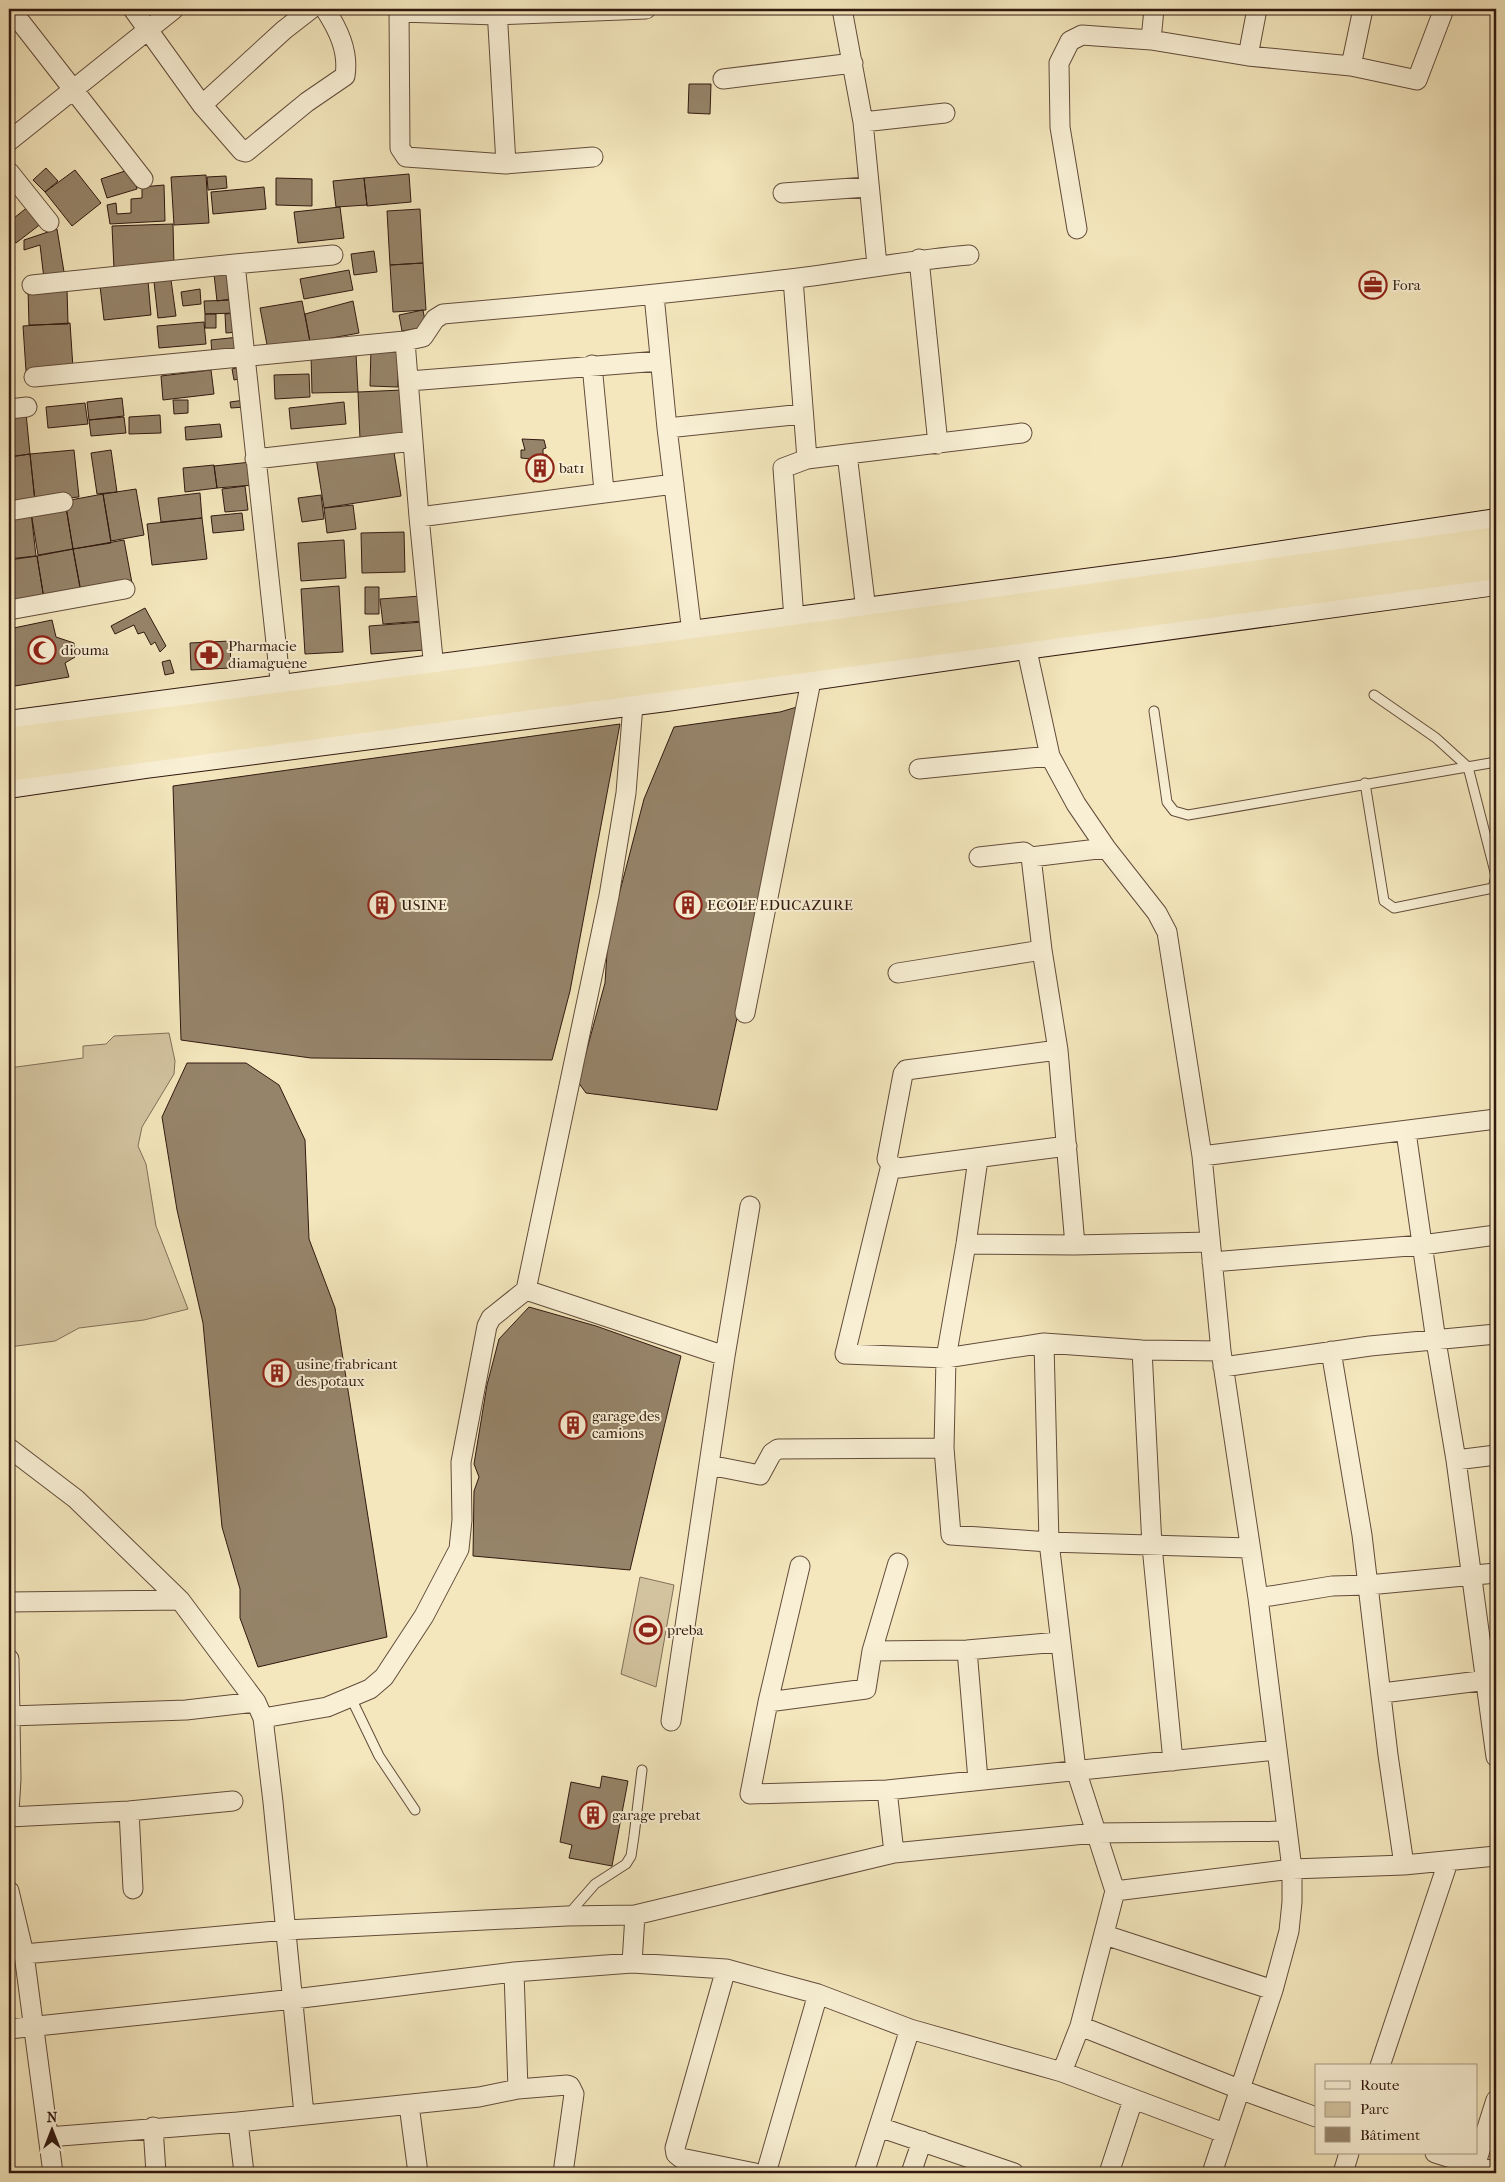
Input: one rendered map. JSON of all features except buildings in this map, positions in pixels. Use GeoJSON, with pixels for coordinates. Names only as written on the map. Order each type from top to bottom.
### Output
{"type":"FeatureCollection","features":[{"type":"Feature","properties":{"kind":"highway"},"geometry":{"type":"LineString","coordinates":[[9,742],[435,677],[832,634],[1496,541]]}},
{"type":"Feature","properties":{"kind":"highway"},"geometry":{"type":"LineString","coordinates":[[9,768],[145,756],[634,692],[1496,565]]}},
{"type":"Feature","properties":{"kind":"street"},"geometry":{"type":"LineString","coordinates":[[133,9],[202,105],[242,151],[246,152],[307,102],[343,79],[346,73],[344,46],[335,24],[325,9]]}},
{"type":"Feature","properties":{"kind":"street"},"geometry":{"type":"LineString","coordinates":[[9,141],[174,9]]}},
{"type":"Feature","properties":{"kind":"street"},"geometry":{"type":"LineString","coordinates":[[202,105],[284,30],[311,9]]}},
{"type":"Feature","properties":{"kind":"street"},"geometry":{"type":"LineString","coordinates":[[592,157],[506,164],[406,157],[402,153],[399,10],[497,12],[646,9]]}},
{"type":"Feature","properties":{"kind":"street"},"geometry":{"type":"LineString","coordinates":[[842,9],[862,122],[867,187],[877,265]]}},
{"type":"Feature","properties":{"kind":"street"},"geometry":{"type":"LineString","coordinates":[[1151,40],[1154,9]]}},
{"type":"Feature","properties":{"kind":"street"},"geometry":{"type":"LineString","coordinates":[[1248,56],[1257,9]]}},
{"type":"Feature","properties":{"kind":"street"},"geometry":{"type":"LineString","coordinates":[[1351,66],[1363,9]]}},
{"type":"Feature","properties":{"kind":"street"},"geometry":{"type":"LineString","coordinates":[[1077,229],[1060,127],[1059,62],[1070,41],[1082,35],[1151,40],[1248,56],[1351,66],[1418,80],[1444,9]]}},
{"type":"Feature","properties":{"kind":"street"},"geometry":{"type":"LineString","coordinates":[[12,11],[143,179]]}},
{"type":"Feature","properties":{"kind":"street"},"geometry":{"type":"LineString","coordinates":[[497,12],[506,164]]}},
{"type":"Feature","properties":{"kind":"street"},"geometry":{"type":"LineString","coordinates":[[723,79],[853,63]]}},
{"type":"Feature","properties":{"kind":"street"},"geometry":{"type":"LineString","coordinates":[[862,122],[945,113]]}},
{"type":"Feature","properties":{"kind":"street"},"geometry":{"type":"LineString","coordinates":[[9,172],[49,222]]}},
{"type":"Feature","properties":{"kind":"street"},"geometry":{"type":"LineString","coordinates":[[783,193],[867,187]]}},
{"type":"Feature","properties":{"kind":"street"},"geometry":{"type":"LineString","coordinates":[[32,284],[334,255]]}},
{"type":"Feature","properties":{"kind":"street"},"geometry":{"type":"LineString","coordinates":[[34,377],[406,341],[423,336],[435,320],[443,314],[654,295],[793,279],[920,259],[970,255]]}},
{"type":"Feature","properties":{"kind":"street"},"geometry":{"type":"LineString","coordinates":[[920,259],[938,444]]}},
{"type":"Feature","properties":{"kind":"street"},"geometry":{"type":"LineString","coordinates":[[235,264],[281,690]]}},
{"type":"Feature","properties":{"kind":"street"},"geometry":{"type":"LineString","coordinates":[[793,279],[807,460]]}},
{"type":"Feature","properties":{"kind":"street"},"geometry":{"type":"LineString","coordinates":[[654,295],[667,428],[692,633]]}},
{"type":"Feature","properties":{"kind":"street"},"geometry":{"type":"LineString","coordinates":[[406,341],[419,517],[435,677]]}},
{"type":"Feature","properties":{"kind":"street"},"geometry":{"type":"LineString","coordinates":[[409,381],[660,361]]}},
{"type":"Feature","properties":{"kind":"street"},"geometry":{"type":"LineString","coordinates":[[592,365],[604,491]]}},
{"type":"Feature","properties":{"kind":"street"},"geometry":{"type":"LineString","coordinates":[[667,428],[804,414]]}},
{"type":"Feature","properties":{"kind":"street"},"geometry":{"type":"LineString","coordinates":[[794,619],[782,472],[787,465],[847,454],[1022,433]]}},
{"type":"Feature","properties":{"kind":"street"},"geometry":{"type":"LineString","coordinates":[[255,458],[413,440]]}},
{"type":"Feature","properties":{"kind":"street"},"geometry":{"type":"LineString","coordinates":[[847,454],[866,610]]}},
{"type":"Feature","properties":{"kind":"street"},"geometry":{"type":"LineString","coordinates":[[419,517],[604,491],[674,484]]}},
{"type":"Feature","properties":{"kind":"street"},"geometry":{"type":"LineString","coordinates":[[9,511],[63,502]]}},
{"type":"Feature","properties":{"kind":"street"},"geometry":{"type":"LineString","coordinates":[[9,724],[116,708],[281,690],[435,677],[692,633],[1177,570],[1496,522]]}},
{"type":"Feature","properties":{"kind":"street"},"geometry":{"type":"LineString","coordinates":[[10,1716],[186,1710],[260,1710],[327,1706],[370,1689],[384,1677],[424,1616],[459,1549],[462,1520],[461,1462],[487,1326],[491,1318],[526,1290],[608,896],[626,793],[634,692],[812,676],[1496,582]]}},
{"type":"Feature","properties":{"kind":"street"},"geometry":{"type":"LineString","coordinates":[[9,610],[125,589]]}},
{"type":"Feature","properties":{"kind":"street"},"geometry":{"type":"LineString","coordinates":[[1026,646],[1050,756],[1076,804],[1106,848],[1158,913],[1167,932],[1202,1156],[1222,1359],[1258,1598],[1292,1869],[1292,1902],[1288,1931],[1273,1990],[1224,2133],[1217,2172]]}},
{"type":"Feature","properties":{"kind":"street"},"geometry":{"type":"LineString","coordinates":[[745,1013],[812,676]]}},
{"type":"Feature","properties":{"kind":"street"},"geometry":{"type":"LineString","coordinates":[[9,785],[145,756]]}},
{"type":"Feature","properties":{"kind":"street"},"geometry":{"type":"LineString","coordinates":[[918,769],[1050,756]]}},
{"type":"Feature","properties":{"kind":"street"},"geometry":{"type":"LineString","coordinates":[[979,857],[1024,852],[1031,857],[1106,848]]}},
{"type":"Feature","properties":{"kind":"street"},"geometry":{"type":"LineString","coordinates":[[1031,857],[1042,950],[1058,1050],[1075,1245]]}},
{"type":"Feature","properties":{"kind":"street"},"geometry":{"type":"LineString","coordinates":[[898,973],[1042,950]]}},
{"type":"Feature","properties":{"kind":"street"},"geometry":{"type":"LineString","coordinates":[[1058,1050],[906,1070],[903,1074],[887,1158],[891,1165],[899,1168],[978,1160],[1067,1146]]}},
{"type":"Feature","properties":{"kind":"street"},"geometry":{"type":"LineString","coordinates":[[1202,1156],[1406,1132],[1496,1119]]}},
{"type":"Feature","properties":{"kind":"street"},"geometry":{"type":"LineString","coordinates":[[1406,1132],[1436,1341],[1456,1460],[1470,1576],[1490,1679],[1496,1757]]}},
{"type":"Feature","properties":{"kind":"street"},"geometry":{"type":"LineString","coordinates":[[978,1160],[966,1244],[946,1358],[944,1448],[951,1535],[1049,1542],[1249,1548]]}},
{"type":"Feature","properties":{"kind":"street"},"geometry":{"type":"LineString","coordinates":[[891,1165],[845,1354],[946,1358],[1044,1343],[1142,1350],[1222,1359],[1331,1351],[1496,1334]]}},
{"type":"Feature","properties":{"kind":"street"},"geometry":{"type":"LineString","coordinates":[[671,1721],[708,1465],[750,1206]]}},
{"type":"Feature","properties":{"kind":"street"},"geometry":{"type":"LineString","coordinates":[[1212,1262],[1422,1245],[1496,1235]]}},
{"type":"Feature","properties":{"kind":"street"},"geometry":{"type":"LineString","coordinates":[[966,1244],[1075,1245],[1210,1242]]}},
{"type":"Feature","properties":{"kind":"street"},"geometry":{"type":"LineString","coordinates":[[526,1290],[725,1356]]}},
{"type":"Feature","properties":{"kind":"street"},"geometry":{"type":"LineString","coordinates":[[1044,1343],[1049,1542],[1059,1642],[1076,1770],[1115,1891],[1080,2026],[1062,2072]]}},
{"type":"Feature","properties":{"kind":"street"},"geometry":{"type":"LineString","coordinates":[[1142,1350],[1152,1546],[1173,1761]]}},
{"type":"Feature","properties":{"kind":"street"},"geometry":{"type":"LineString","coordinates":[[1331,1351],[1368,1586],[1388,1755],[1404,1865]]}},
{"type":"Feature","properties":{"kind":"street"},"geometry":{"type":"LineString","coordinates":[[9,1448],[76,1499],[180,1600],[260,1710],[294,1999],[304,2114]]}},
{"type":"Feature","properties":{"kind":"street"},"geometry":{"type":"LineString","coordinates":[[708,1465],[760,1475],[772,1453],[778,1449],[944,1448]]}},
{"type":"Feature","properties":{"kind":"street"},"geometry":{"type":"LineString","coordinates":[[1456,1460],[1496,1455]]}},
{"type":"Feature","properties":{"kind":"street"},"geometry":{"type":"LineString","coordinates":[[768,1702],[866,1690],[872,1651],[898,1562]]}},
{"type":"Feature","properties":{"kind":"street"},"geometry":{"type":"LineString","coordinates":[[800,1566],[768,1702],[750,1794],[887,1790],[1276,1750]]}},
{"type":"Feature","properties":{"kind":"street"},"geometry":{"type":"LineString","coordinates":[[1258,1598],[1332,1586],[1368,1586],[1496,1573]]}},
{"type":"Feature","properties":{"kind":"street"},"geometry":{"type":"LineString","coordinates":[[9,1602],[180,1600]]}},
{"type":"Feature","properties":{"kind":"street"},"geometry":{"type":"LineString","coordinates":[[872,1651],[967,1650],[1059,1642]]}},
{"type":"Feature","properties":{"kind":"street"},"geometry":{"type":"LineString","coordinates":[[967,1650],[978,1780]]}},
{"type":"Feature","properties":{"kind":"street"},"geometry":{"type":"LineString","coordinates":[[9,1659],[9,1812]]}},
{"type":"Feature","properties":{"kind":"street"},"geometry":{"type":"LineString","coordinates":[[1382,1693],[1490,1679]]}},
{"type":"Feature","properties":{"kind":"street"},"geometry":{"type":"LineString","coordinates":[[887,1790],[894,1853]]}},
{"type":"Feature","properties":{"kind":"street"},"geometry":{"type":"LineString","coordinates":[[9,1817],[129,1812],[233,1801]]}},
{"type":"Feature","properties":{"kind":"street"},"geometry":{"type":"LineString","coordinates":[[129,1812],[133,1890]]}},
{"type":"Feature","properties":{"kind":"street"},"geometry":{"type":"LineString","coordinates":[[24,1954],[286,1930],[567,1916],[635,1915],[894,1853],[1095,1833],[1287,1831]]}},
{"type":"Feature","properties":{"kind":"street"},"geometry":{"type":"LineString","coordinates":[[1115,1891],[1292,1869],[1404,1865],[1496,1856]]}},
{"type":"Feature","properties":{"kind":"street"},"geometry":{"type":"LineString","coordinates":[[1381,2064],[1448,1862]]}},
{"type":"Feature","properties":{"kind":"street"},"geometry":{"type":"LineString","coordinates":[[9,1891],[24,1954],[53,2173]]}},
{"type":"Feature","properties":{"kind":"street"},"geometry":{"type":"LineString","coordinates":[[632,1963],[635,1915]]}},
{"type":"Feature","properties":{"kind":"street"},"geometry":{"type":"LineString","coordinates":[[1105,1935],[1273,1990]]}},
{"type":"Feature","properties":{"kind":"street"},"geometry":{"type":"LineString","coordinates":[[9,2029],[33,2028],[294,1999],[514,1972],[632,1963],[726,1969],[818,1994],[910,2029],[1062,2072],[1224,2133]]}},
{"type":"Feature","properties":{"kind":"street"},"geometry":{"type":"LineString","coordinates":[[726,1969],[674,2148],[680,2158],[755,2173]]}},
{"type":"Feature","properties":{"kind":"street"},"geometry":{"type":"LineString","coordinates":[[514,1972],[518,2090]]}},
{"type":"Feature","properties":{"kind":"street"},"geometry":{"type":"LineString","coordinates":[[766,2173],[818,1994]]}},
{"type":"Feature","properties":{"kind":"street"},"geometry":{"type":"LineString","coordinates":[[1080,2026],[1238,2090],[1315,2117]]}},
{"type":"Feature","properties":{"kind":"street"},"geometry":{"type":"LineString","coordinates":[[864,2173],[910,2029]]}},
{"type":"Feature","properties":{"kind":"street"},"geometry":{"type":"LineString","coordinates":[[48,2136],[238,2122],[409,2105],[479,2097],[518,2090],[567,2086],[572,2090],[563,2173]]}},
{"type":"Feature","properties":{"kind":"street"},"geometry":{"type":"LineString","coordinates":[[1109,2173],[1133,2100]]}},
{"type":"Feature","properties":{"kind":"street"},"geometry":{"type":"LineString","coordinates":[[1475,2166],[1496,2100]]}},
{"type":"Feature","properties":{"kind":"street"},"geometry":{"type":"LineString","coordinates":[[409,2105],[418,2173]]}},
{"type":"Feature","properties":{"kind":"street"},"geometry":{"type":"LineString","coordinates":[[238,2122],[244,2173]]}},
{"type":"Feature","properties":{"kind":"street"},"geometry":{"type":"LineString","coordinates":[[153,2127],[156,2173]]}},
{"type":"Feature","properties":{"kind":"street"},"geometry":{"type":"LineString","coordinates":[[879,2127],[1008,2172]]}},
{"type":"Feature","properties":{"kind":"street"},"geometry":{"type":"LineString","coordinates":[[911,2173],[922,2142]]}},
{"type":"Feature","properties":{"kind":"street"},"geometry":{"type":"LineString","coordinates":[[1343,2173],[1349,2154]]}},
{"type":"Feature","properties":{"kind":"street"},"geometry":{"type":"LineString","coordinates":[[1445,2162],[1475,2166],[1496,2172]]}},
{"type":"Feature","properties":{"kind":"lane"},"geometry":{"type":"LineString","coordinates":[[1365,783],[1384,901],[1394,908],[1493,888],[1496,876],[1468,766],[1436,738],[1374,695]]}},
{"type":"Feature","properties":{"kind":"lane"},"geometry":{"type":"LineString","coordinates":[[1154,710],[1167,802],[1174,811],[1188,815],[1365,783],[1496,762]]}},
{"type":"Feature","properties":{"kind":"lane"},"geometry":{"type":"LineString","coordinates":[[351,1698],[379,1756],[415,1810]]}},
{"type":"Feature","properties":{"kind":"lane"},"geometry":{"type":"LineString","coordinates":[[567,1916],[595,1884],[626,1864],[630,1856],[634,1836],[642,1770]]}},
{"type":"Feature","properties":{"kind":"green space"},"geometry":{"type":"Polygon","coordinates":[[[169,1033],[175,1061],[174,1074],[142,1127],[138,1146],[146,1164],[156,1226],[188,1309],[144,1320],[79,1328],[55,1341],[9,1347],[9,1068],[83,1058],[83,1046],[106,1044],[114,1036],[169,1033]]]}},
{"type":"Feature","properties":{"kind":"green space","name":"preba"},"geometry":{"type":"Polygon","coordinates":[[[640,1577],[674,1585],[656,1687],[621,1674],[640,1577]]]}},
{"type":"Feature","properties":{"kind":"place","name":"Fora"},"geometry":{"type":"Point","coordinates":[1373,285]}},
{"type":"Feature","properties":{"kind":"place","name":"bat1"},"geometry":{"type":"Point","coordinates":[540,468]}},
{"type":"Feature","properties":{"kind":"place","name":"diouma"},"geometry":{"type":"Point","coordinates":[42,650]}},
{"type":"Feature","properties":{"kind":"place","name":"Pharmacie diamaguene"},"geometry":{"type":"Point","coordinates":[209,655]}},
{"type":"Feature","properties":{"kind":"place","name":"USINE"},"geometry":{"type":"Point","coordinates":[382,905]}},
{"type":"Feature","properties":{"kind":"place","name":"ECOLE EDUCAZURE"},"geometry":{"type":"Point","coordinates":[688,905]}},
{"type":"Feature","properties":{"kind":"place","name":"usine frabricant des potaux"},"geometry":{"type":"Point","coordinates":[277,1373]}},
{"type":"Feature","properties":{"kind":"place","name":"garage des camions"},"geometry":{"type":"Point","coordinates":[573,1425]}},
{"type":"Feature","properties":{"kind":"place","name":"preba"},"geometry":{"type":"Point","coordinates":[648,1630]}},
{"type":"Feature","properties":{"kind":"place","name":"garage prebat"},"geometry":{"type":"Point","coordinates":[593,1815]}}]}
